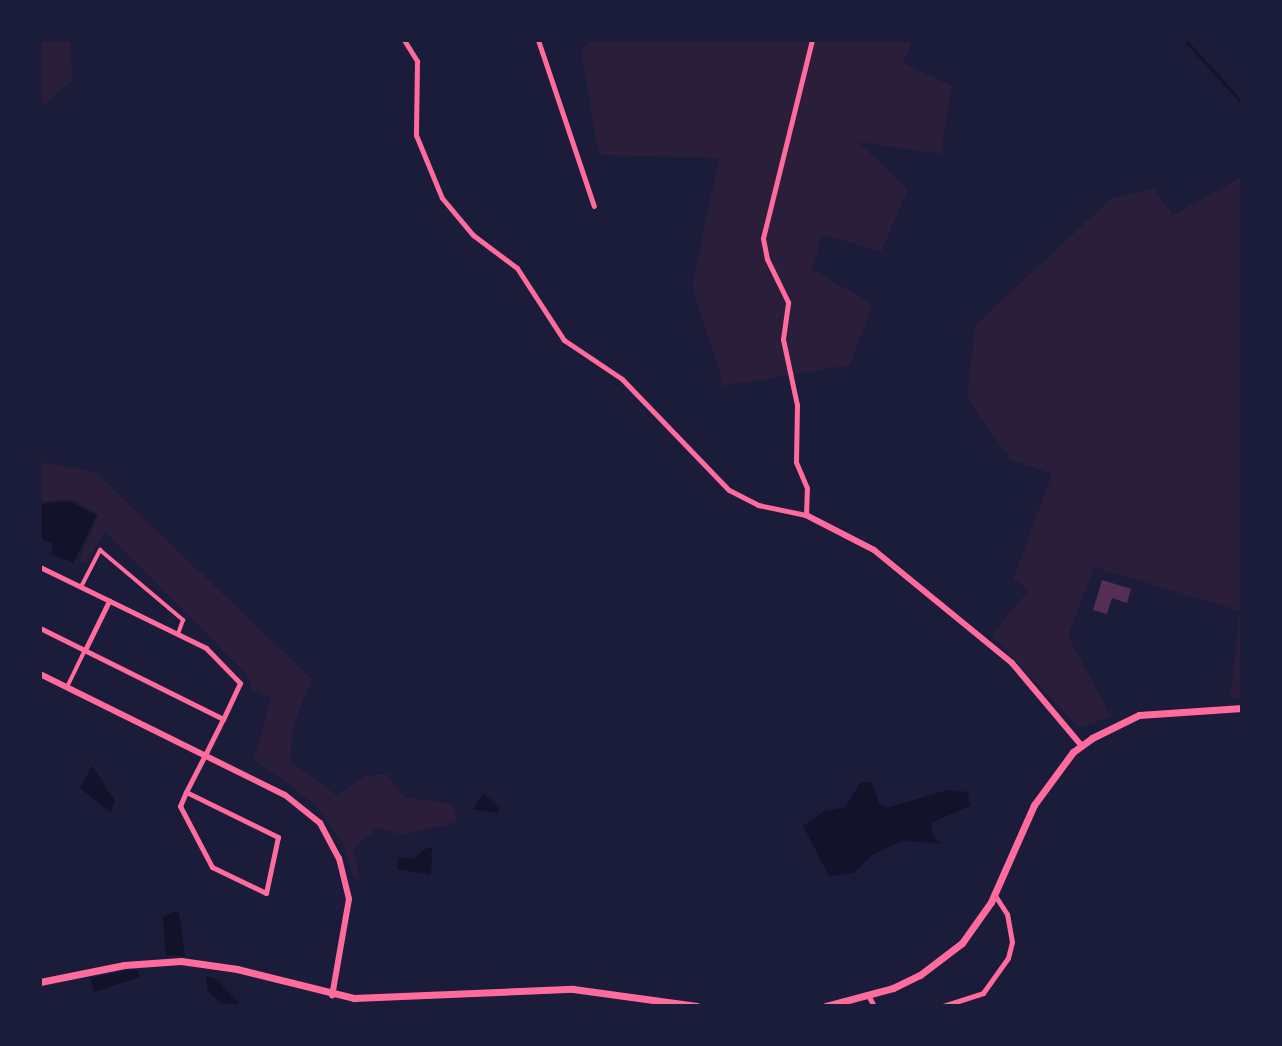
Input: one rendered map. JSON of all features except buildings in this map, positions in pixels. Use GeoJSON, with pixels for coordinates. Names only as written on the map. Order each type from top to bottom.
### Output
{"type":"FeatureCollection","features":[{"type":"Feature","properties":{"kind":"main road"},"geometry":{"type":"LineString","coordinates":[[826,1006],[869,997],[944,959],[979,921],[1034,805],[1081,745],[1139,715],[1242,708]]}},
{"type":"Feature","properties":{"kind":"main road"},"geometry":{"type":"LineString","coordinates":[[40,982],[124,965],[181,961],[237,969],[332,996],[378,999],[573,989],[697,1006]]}},
{"type":"Feature","properties":{"kind":"street"},"geometry":{"type":"LineString","coordinates":[[404,40],[417,61],[416,135],[442,198],[473,235],[517,268],[564,340],[622,379],[729,490],[758,505],[806,515],[865,544],[1012,663],[1081,745]]}},
{"type":"Feature","properties":{"kind":"street"},"geometry":{"type":"LineString","coordinates":[[538,40],[594,206]]}},
{"type":"Feature","properties":{"kind":"street"},"geometry":{"type":"LineString","coordinates":[[806,515],[807,488],[796,462],[797,405],[783,339],[788,302],[767,259],[763,238],[812,40]]}},
{"type":"Feature","properties":{"kind":"street"},"geometry":{"type":"LineString","coordinates":[[81,587],[100,550],[183,620],[178,634]]}},
{"type":"Feature","properties":{"kind":"street"},"geometry":{"type":"LineString","coordinates":[[40,567],[206,648],[240,683],[186,792],[180,806],[212,867],[266,893],[278,837],[186,792]]}},
{"type":"Feature","properties":{"kind":"street"},"geometry":{"type":"LineString","coordinates":[[67,687],[109,600]]}},
{"type":"Feature","properties":{"kind":"street"},"geometry":{"type":"LineString","coordinates":[[40,628],[223,719]]}},
{"type":"Feature","properties":{"kind":"street"},"geometry":{"type":"LineString","coordinates":[[40,674],[301,805],[331,840],[349,899],[328,1006]]}},
{"type":"Feature","properties":{"kind":"street"},"geometry":{"type":"LineString","coordinates":[[943,1006],[983,993],[1008,958],[1012,942],[1007,914],[994,894]]}},
{"type":"Feature","properties":{"kind":"street"},"geometry":{"type":"LineString","coordinates":[[869,997],[874,1006]]}},
{"type":"Feature","properties":{"kind":"shaded area"},"geometry":{"type":"Polygon","coordinates":[[[40,40],[70,40],[72,80],[40,109],[40,40]]]}},
{"type":"Feature","properties":{"kind":"shaded area"},"geometry":{"type":"Polygon","coordinates":[[[592,40],[913,40],[903,63],[952,86],[941,154],[858,142],[908,189],[881,252],[822,234],[812,269],[872,304],[850,365],[724,386],[692,287],[719,158],[599,155],[581,49],[592,40]]]}},
{"type":"Feature","properties":{"kind":"shaded area"},"geometry":{"type":"Polygon","coordinates":[[[1242,177],[1242,698],[1230,699],[1240,611],[1094,567],[1068,636],[1111,716],[1079,728],[991,635],[1029,590],[1013,579],[1052,474],[1010,459],[967,397],[975,325],[1112,198],[1154,189],[1173,215],[1242,177]]]}},
{"type":"Feature","properties":{"kind":"shaded area"},"geometry":{"type":"Polygon","coordinates":[[[40,462],[95,472],[312,679],[292,729],[291,763],[338,796],[364,776],[387,774],[404,797],[452,804],[458,822],[403,835],[377,828],[353,849],[360,879],[354,879],[342,842],[314,803],[254,759],[271,699],[253,690],[248,676],[105,531],[87,563],[79,560],[99,514],[70,499],[40,502],[40,462]]]}},
{"type":"Feature","properties":{"kind":"shaded area"},"geometry":{"type":"Polygon","coordinates":[[[69,501],[97,515],[73,563],[51,554],[53,544],[40,538],[40,504],[69,501]]]}},
{"type":"Feature","properties":{"kind":"shaded area"},"geometry":{"type":"Polygon","coordinates":[[[92,766],[115,801],[111,813],[80,788],[92,766]]]}},
{"type":"Feature","properties":{"kind":"shaded area"},"geometry":{"type":"Polygon","coordinates":[[[872,782],[879,804],[886,808],[948,790],[967,792],[971,806],[932,822],[932,834],[941,844],[903,840],[872,855],[854,873],[829,876],[803,826],[824,811],[845,807],[860,783],[872,782]]]}},
{"type":"Feature","properties":{"kind":"shaded area"},"geometry":{"type":"Polygon","coordinates":[[[484,793],[500,809],[498,813],[473,809],[484,793]]]}},
{"type":"Feature","properties":{"kind":"shaded area"},"geometry":{"type":"Polygon","coordinates":[[[427,848],[432,848],[431,875],[397,869],[398,857],[413,859],[427,848]]]}},
{"type":"Feature","properties":{"kind":"shaded area"},"geometry":{"type":"Polygon","coordinates":[[[173,912],[179,913],[185,956],[166,955],[163,917],[173,912]]]}},
{"type":"Feature","properties":{"kind":"shaded area"},"geometry":{"type":"Polygon","coordinates":[[[137,970],[140,977],[94,992],[90,978],[137,970]]]}},
{"type":"Feature","properties":{"kind":"shaded area"},"geometry":{"type":"Polygon","coordinates":[[[206,976],[216,979],[242,1006],[223,1006],[207,990],[206,976]]]}},
{"type":"Feature","properties":{"kind":"waterway"},"geometry":{"type":"LineString","coordinates":[[1185,40],[1242,103]]}}]}
